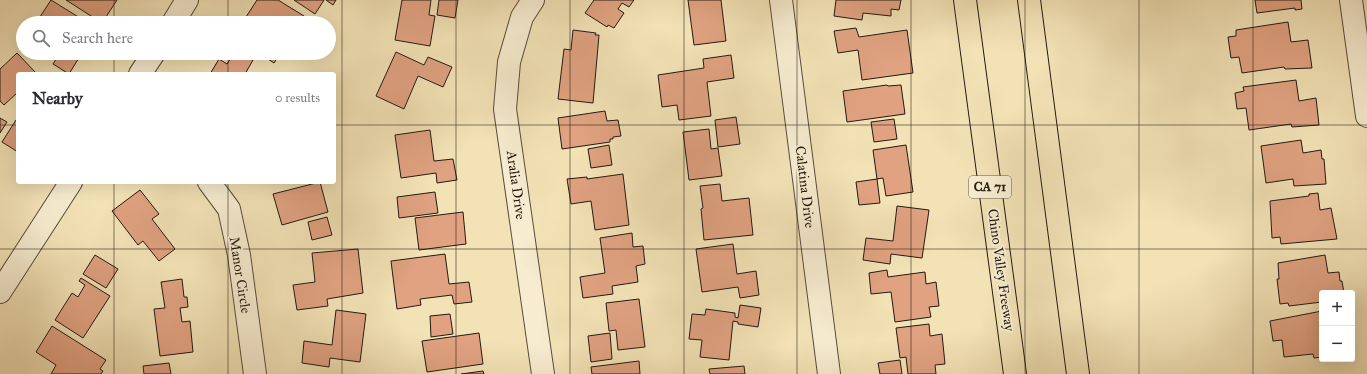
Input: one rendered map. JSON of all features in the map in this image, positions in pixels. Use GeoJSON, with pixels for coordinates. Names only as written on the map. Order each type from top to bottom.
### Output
{"type":"FeatureCollection","features":[{"type":"Feature","properties":{"kind":"highway","name":"Chino Valley Freeway"},"geometry":{"type":"LineString","coordinates":[[965,0],[1015,374]]}},
{"type":"Feature","properties":{"kind":"highway"},"geometry":{"type":"LineString","coordinates":[[1029,0],[1078,374]]}},
{"type":"Feature","properties":{"kind":"street"},"geometry":{"type":"LineString","coordinates":[[177,16],[187,0]]}},
{"type":"Feature","properties":{"kind":"street","name":"Aralia Drive"},"geometry":{"type":"LineString","coordinates":[[533,0],[522,18],[509,62],[505,109],[543,374]]}},
{"type":"Feature","properties":{"kind":"street","name":"Calatina Drive"},"geometry":{"type":"LineString","coordinates":[[781,0],[829,374]]}},
{"type":"Feature","properties":{"kind":"street"},"geometry":{"type":"LineString","coordinates":[[1350,0],[1367,112]]}},
{"type":"Feature","properties":{"kind":"street"},"geometry":{"type":"LineString","coordinates":[[141,72],[149,60]]}},
{"type":"Feature","properties":{"kind":"street"},"geometry":{"type":"LineString","coordinates":[[0,292],[70,184]]}},
{"type":"Feature","properties":{"kind":"street","name":"Manor Circle"},"geometry":{"type":"LineString","coordinates":[[211,184],[229,210],[239,256],[254,374]]}},
{"type":"Feature","properties":{"kind":"building"},"geometry":{"type":"Polygon","coordinates":[[[51,0],[77,16],[41,16],[51,0]]]}},
{"type":"Feature","properties":{"kind":"building"},"geometry":{"type":"Polygon","coordinates":[[[66,0],[117,0],[107,16],[91,16],[66,0]]]}},
{"type":"Feature","properties":{"kind":"building"},"geometry":{"type":"Polygon","coordinates":[[[257,0],[278,0],[304,16],[247,16],[257,0]]]}},
{"type":"Feature","properties":{"kind":"building"},"geometry":{"type":"Polygon","coordinates":[[[294,0],[324,0],[315,14],[294,0]]]}},
{"type":"Feature","properties":{"kind":"building"},"geometry":{"type":"Polygon","coordinates":[[[326,0],[336,0],[333,5],[326,0]]]}},
{"type":"Feature","properties":{"kind":"building"},"geometry":{"type":"Polygon","coordinates":[[[402,0],[431,0],[429,15],[435,16],[430,46],[395,40],[402,0]]]}},
{"type":"Feature","properties":{"kind":"building"},"geometry":{"type":"Polygon","coordinates":[[[439,0],[458,0],[455,18],[437,15],[439,0]]]}},
{"type":"Feature","properties":{"kind":"building"},"geometry":{"type":"Polygon","coordinates":[[[594,0],[634,0],[629,7],[622,3],[618,9],[624,13],[614,28],[608,25],[607,27],[585,13],[594,0]]]}},
{"type":"Feature","properties":{"kind":"building"},"geometry":{"type":"Polygon","coordinates":[[[688,0],[721,0],[726,41],[694,45],[688,0]]]}},
{"type":"Feature","properties":{"kind":"building"},"geometry":{"type":"Polygon","coordinates":[[[836,0],[901,0],[899,10],[891,9],[891,16],[863,13],[862,20],[834,16],[836,0]]]}},
{"type":"Feature","properties":{"kind":"building"},"geometry":{"type":"Polygon","coordinates":[[[1255,0],[1301,0],[1302,9],[1295,10],[1295,8],[1257,13],[1255,0]]]}},
{"type":"Feature","properties":{"kind":"building"},"geometry":{"type":"Polygon","coordinates":[[[1288,22],[1291,42],[1308,40],[1312,68],[1285,69],[1284,67],[1242,73],[1239,57],[1231,58],[1228,37],[1236,36],[1236,30],[1288,22]]]}},
{"type":"Feature","properties":{"kind":"building"},"geometry":{"type":"Polygon","coordinates":[[[856,28],[859,37],[907,30],[913,73],[862,80],[858,50],[838,53],[834,31],[856,28]]]}},
{"type":"Feature","properties":{"kind":"building"},"geometry":{"type":"Polygon","coordinates":[[[573,30],[596,33],[595,35],[599,35],[593,103],[558,99],[564,49],[571,50],[573,30]]]}},
{"type":"Feature","properties":{"kind":"building"},"geometry":{"type":"Polygon","coordinates":[[[396,52],[424,65],[428,57],[452,67],[443,87],[418,76],[404,109],[376,96],[396,52]]]}},
{"type":"Feature","properties":{"kind":"building"},"geometry":{"type":"Polygon","coordinates":[[[16,54],[16,60],[24,60],[35,72],[16,72],[16,94],[4,105],[0,101],[0,69],[16,54]]]}},
{"type":"Feature","properties":{"kind":"building"},"geometry":{"type":"Polygon","coordinates":[[[731,55],[734,78],[707,82],[711,116],[679,120],[677,105],[662,107],[658,75],[704,68],[703,59],[731,55]]]}},
{"type":"Feature","properties":{"kind":"building"},"geometry":{"type":"Polygon","coordinates":[[[56,60],[78,60],[70,72],[66,72],[53,64],[56,60]]]}},
{"type":"Feature","properties":{"kind":"building"},"geometry":{"type":"Polygon","coordinates":[[[218,60],[227,64],[230,60],[253,60],[246,72],[211,72],[218,60]]]}},
{"type":"Feature","properties":{"kind":"building"},"geometry":{"type":"Polygon","coordinates":[[[1296,80],[1299,101],[1316,98],[1319,125],[1292,127],[1291,124],[1249,130],[1246,108],[1237,109],[1235,93],[1244,91],[1243,87],[1296,80]]]}},
{"type":"Feature","properties":{"kind":"building"},"geometry":{"type":"Polygon","coordinates":[[[887,85],[901,85],[905,114],[847,122],[843,91],[887,85]]]}},
{"type":"Feature","properties":{"kind":"building"},"geometry":{"type":"Polygon","coordinates":[[[605,111],[607,121],[618,120],[621,136],[613,137],[613,139],[610,139],[610,142],[562,149],[558,118],[605,111]]]}},
{"type":"Feature","properties":{"kind":"building"},"geometry":{"type":"Polygon","coordinates":[[[736,117],[740,144],[718,147],[715,120],[736,117]]]}},
{"type":"Feature","properties":{"kind":"building"},"geometry":{"type":"Polygon","coordinates":[[[0,118],[7,122],[0,133],[0,118]]]}},
{"type":"Feature","properties":{"kind":"building"},"geometry":{"type":"Polygon","coordinates":[[[894,119],[897,139],[874,142],[871,122],[894,119]]]}},
{"type":"Feature","properties":{"kind":"building"},"geometry":{"type":"Polygon","coordinates":[[[16,120],[16,151],[2,142],[16,120]]]}},
{"type":"Feature","properties":{"kind":"building"},"geometry":{"type":"Polygon","coordinates":[[[709,129],[711,149],[718,148],[722,176],[689,180],[683,132],[709,129]]]}},
{"type":"Feature","properties":{"kind":"building"},"geometry":{"type":"Polygon","coordinates":[[[430,130],[434,161],[453,159],[457,180],[437,183],[436,173],[401,178],[395,135],[430,130]]]}},
{"type":"Feature","properties":{"kind":"building"},"geometry":{"type":"Polygon","coordinates":[[[1301,140],[1303,153],[1321,150],[1322,159],[1324,159],[1326,184],[1294,186],[1293,179],[1266,183],[1261,146],[1301,140]]]}},
{"type":"Feature","properties":{"kind":"building"},"geometry":{"type":"Polygon","coordinates":[[[609,145],[612,165],[591,168],[588,149],[609,145]]]}},
{"type":"Feature","properties":{"kind":"building"},"geometry":{"type":"Polygon","coordinates":[[[906,145],[913,192],[886,196],[883,178],[877,179],[873,150],[906,145]]]}},
{"type":"Feature","properties":{"kind":"building"},"geometry":{"type":"Polygon","coordinates":[[[623,174],[629,225],[595,230],[591,201],[571,204],[567,179],[587,177],[587,179],[623,174]]]}},
{"type":"Feature","properties":{"kind":"building"},"geometry":{"type":"Polygon","coordinates":[[[877,179],[880,203],[859,205],[856,182],[877,179]]]}},
{"type":"Feature","properties":{"kind":"building"},"geometry":{"type":"Polygon","coordinates":[[[312,184],[321,184],[328,212],[282,225],[273,194],[312,184]]]}},
{"type":"Feature","properties":{"kind":"building"},"geometry":{"type":"Polygon","coordinates":[[[720,184],[722,201],[749,198],[753,235],[704,240],[701,209],[703,208],[700,186],[720,184]]]}},
{"type":"Feature","properties":{"kind":"building"},"geometry":{"type":"Polygon","coordinates":[[[140,190],[159,214],[152,219],[175,249],[159,261],[143,241],[138,245],[112,211],[140,190]]]}},
{"type":"Feature","properties":{"kind":"building"},"geometry":{"type":"Polygon","coordinates":[[[435,192],[438,213],[399,218],[397,197],[435,192]]]}},
{"type":"Feature","properties":{"kind":"building"},"geometry":{"type":"Polygon","coordinates":[[[1318,193],[1320,210],[1331,208],[1337,239],[1281,244],[1280,237],[1272,238],[1270,201],[1309,196],[1309,194],[1318,193]]]}},
{"type":"Feature","properties":{"kind":"building"},"geometry":{"type":"Polygon","coordinates":[[[897,206],[929,210],[922,258],[891,254],[890,264],[863,260],[866,238],[893,241],[897,206]]]}},
{"type":"Feature","properties":{"kind":"building"},"geometry":{"type":"Polygon","coordinates":[[[463,212],[466,244],[419,250],[415,218],[463,212]]]}},
{"type":"Feature","properties":{"kind":"building"},"geometry":{"type":"Polygon","coordinates":[[[327,217],[332,235],[312,240],[308,222],[327,217]]]}},
{"type":"Feature","properties":{"kind":"building"},"geometry":{"type":"Polygon","coordinates":[[[632,233],[633,247],[643,246],[645,264],[636,266],[638,282],[612,286],[613,294],[583,298],[580,277],[605,273],[600,238],[632,233]]]}},
{"type":"Feature","properties":{"kind":"building"},"geometry":{"type":"Polygon","coordinates":[[[733,244],[737,274],[756,271],[759,295],[740,298],[738,287],[702,292],[696,249],[733,244]]]}},
{"type":"Feature","properties":{"kind":"building"},"geometry":{"type":"Polygon","coordinates":[[[358,249],[363,293],[327,299],[328,306],[297,310],[293,285],[315,282],[312,253],[358,249]]]}},
{"type":"Feature","properties":{"kind":"building"},"geometry":{"type":"Polygon","coordinates":[[[445,254],[449,284],[469,282],[472,302],[454,304],[452,295],[420,299],[421,305],[397,309],[391,261],[445,254]]]}},
{"type":"Feature","properties":{"kind":"building"},"geometry":{"type":"Polygon","coordinates":[[[95,255],[118,269],[106,288],[83,274],[95,255]]]}},
{"type":"Feature","properties":{"kind":"building"},"geometry":{"type":"Polygon","coordinates":[[[1325,255],[1328,273],[1339,272],[1340,281],[1342,281],[1344,290],[1319,290],[1319,302],[1289,306],[1288,303],[1280,304],[1277,279],[1279,279],[1278,263],[1325,255]]]}},
{"type":"Feature","properties":{"kind":"building"},"geometry":{"type":"Polygon","coordinates":[[[887,270],[888,277],[925,272],[926,284],[936,282],[939,306],[929,307],[931,317],[895,322],[891,292],[871,294],[869,273],[887,270]]]}},
{"type":"Feature","properties":{"kind":"building"},"geometry":{"type":"Polygon","coordinates":[[[81,278],[110,296],[83,338],[55,320],[72,293],[78,297],[85,285],[79,281],[81,278]]]}},
{"type":"Feature","properties":{"kind":"building"},"geometry":{"type":"Polygon","coordinates":[[[182,279],[184,297],[187,297],[188,307],[180,308],[182,322],[190,321],[193,352],[160,356],[154,309],[165,308],[161,282],[182,279]]]}},
{"type":"Feature","properties":{"kind":"building"},"geometry":{"type":"Polygon","coordinates":[[[639,299],[645,347],[618,350],[616,330],[609,331],[606,303],[639,299]]]}},
{"type":"Feature","properties":{"kind":"building"},"geometry":{"type":"Polygon","coordinates":[[[740,305],[761,308],[758,327],[738,324],[738,322],[733,321],[729,360],[700,357],[702,340],[689,339],[692,314],[705,315],[706,309],[735,313],[735,317],[738,318],[740,305]]]}},
{"type":"Feature","properties":{"kind":"building"},"geometry":{"type":"Polygon","coordinates":[[[336,310],[366,314],[360,362],[330,358],[329,367],[302,363],[304,341],[332,345],[336,310]]]}},
{"type":"Feature","properties":{"kind":"building"},"geometry":{"type":"Polygon","coordinates":[[[1319,312],[1319,357],[1314,358],[1313,354],[1284,357],[1282,340],[1273,341],[1270,321],[1319,312]]]}},
{"type":"Feature","properties":{"kind":"building"},"geometry":{"type":"Polygon","coordinates":[[[450,314],[453,334],[431,337],[430,316],[450,314]]]}},
{"type":"Feature","properties":{"kind":"building"},"geometry":{"type":"Polygon","coordinates":[[[929,324],[930,336],[942,334],[945,364],[935,365],[936,374],[908,374],[906,357],[900,358],[896,328],[929,324]]]}},
{"type":"Feature","properties":{"kind":"building"},"geometry":{"type":"Polygon","coordinates":[[[52,326],[106,360],[100,369],[103,371],[101,374],[51,374],[56,365],[36,352],[52,326]]]}},
{"type":"Feature","properties":{"kind":"building"},"geometry":{"type":"Polygon","coordinates":[[[479,333],[483,364],[427,372],[422,341],[479,333]]]}},
{"type":"Feature","properties":{"kind":"building"},"geometry":{"type":"Polygon","coordinates":[[[610,333],[612,359],[591,362],[588,336],[610,333]]]}},
{"type":"Feature","properties":{"kind":"building"},"geometry":{"type":"Polygon","coordinates":[[[900,360],[902,374],[880,374],[878,363],[900,360]]]}},
{"type":"Feature","properties":{"kind":"building"},"geometry":{"type":"Polygon","coordinates":[[[639,361],[640,374],[592,374],[591,367],[639,361]]]}},
{"type":"Feature","properties":{"kind":"building"},"geometry":{"type":"Polygon","coordinates":[[[169,363],[171,374],[144,374],[143,366],[169,363]]]}},
{"type":"Feature","properties":{"kind":"building"},"geometry":{"type":"Polygon","coordinates":[[[744,366],[745,374],[710,374],[709,369],[744,366]]]}},
{"type":"Feature","properties":{"kind":"building"},"geometry":{"type":"Polygon","coordinates":[[[483,371],[484,374],[461,374],[483,371]]]}}]}
